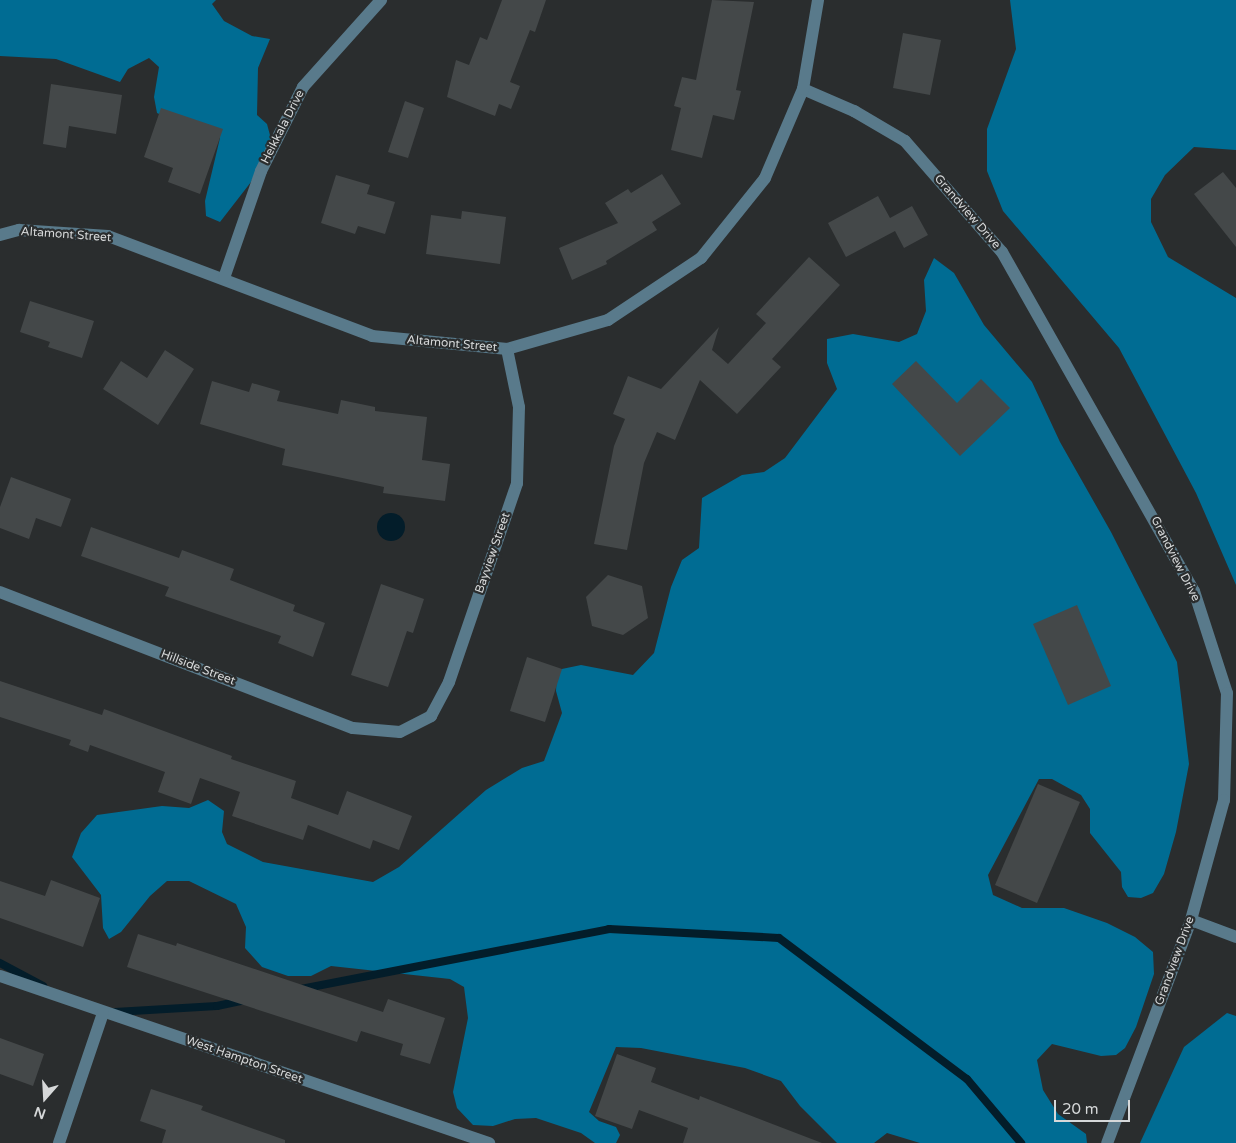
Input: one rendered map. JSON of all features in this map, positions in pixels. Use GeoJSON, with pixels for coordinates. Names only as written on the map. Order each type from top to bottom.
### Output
{"type":"FeatureCollection","features":[{"type":"Feature","properties":{"kind":"street","name":"Heikkala Drive"},"geometry":{"type":"LineString","coordinates":[[224,278],[261,171],[303,87],[381,0]]}},
{"type":"Feature","properties":{"kind":"street","name":"Altamont Street"},"geometry":{"type":"LineString","coordinates":[[0,235],[19,230],[108,236],[224,278],[372,336],[506,349],[608,320],[701,258],[765,178],[803,88],[818,0]]}},
{"type":"Feature","properties":{"kind":"street","name":"Grandview Drive"},"geometry":{"type":"LineString","coordinates":[[803,88],[854,112],[905,141],[1002,252],[1194,591],[1227,694],[1224,800],[1191,920],[1107,1143]]}},
{"type":"Feature","properties":{"kind":"street","name":"Bayview Street"},"geometry":{"type":"LineString","coordinates":[[400,732],[431,716],[449,682],[517,483],[519,407],[506,349]]}},
{"type":"Feature","properties":{"kind":"street","name":"Hillside Street"},"geometry":{"type":"LineString","coordinates":[[0,592],[354,728],[400,732]]}},
{"type":"Feature","properties":{"kind":"street"},"geometry":{"type":"LineString","coordinates":[[1191,920],[1236,937]]}},
{"type":"Feature","properties":{"kind":"street","name":"West Hampton Street"},"geometry":{"type":"LineString","coordinates":[[0,976],[103,1013],[489,1143]]}},
{"type":"Feature","properties":{"kind":"street"},"geometry":{"type":"LineString","coordinates":[[59,1143],[103,1013]]}},
{"type":"Feature","properties":{"kind":"shaded area"},"geometry":{"type":"Polygon","coordinates":[[[0,0],[216,0],[212,4],[224,21],[252,36],[270,39],[258,68],[257,115],[267,124],[271,139],[251,182],[220,222],[206,216],[205,201],[220,138],[204,126],[175,121],[157,113],[154,97],[159,67],[149,58],[128,69],[120,82],[56,59],[0,56],[0,0]]]}},
{"type":"Feature","properties":{"kind":"shaded area"},"geometry":{"type":"Polygon","coordinates":[[[1010,0],[1236,0],[1236,150],[1194,147],[1165,175],[1151,199],[1151,222],[1168,257],[1236,298],[1236,585],[1196,493],[1119,348],[1003,211],[987,171],[987,129],[1016,49],[1010,0]]]}},
{"type":"Feature","properties":{"kind":"shaded area"},"geometry":{"type":"Polygon","coordinates":[[[934,258],[954,273],[984,325],[1032,382],[1060,442],[1111,532],[1177,662],[1189,764],[1176,832],[1164,874],[1153,893],[1141,898],[1128,897],[1122,887],[1121,872],[1090,833],[1090,809],[1081,795],[1052,779],[1039,779],[988,875],[993,895],[1022,908],[1064,908],[1107,923],[1135,937],[1153,952],[1154,974],[1136,1027],[1125,1048],[1116,1055],[1101,1056],[1052,1044],[1037,1060],[1043,1090],[1058,1114],[1086,1134],[1087,1143],[920,1143],[887,1133],[874,1143],[837,1143],[800,1106],[781,1081],[745,1068],[641,1048],[616,1047],[589,1112],[599,1121],[616,1127],[620,1135],[616,1143],[595,1143],[581,1133],[536,1118],[515,1119],[493,1126],[473,1125],[457,1108],[453,1092],[468,1018],[464,987],[450,979],[331,966],[311,976],[288,976],[262,967],[245,948],[246,927],[236,904],[189,881],[167,881],[150,896],[121,932],[109,939],[103,928],[101,895],[72,857],[81,833],[97,815],[162,806],[189,808],[208,800],[224,811],[222,832],[227,844],[263,862],[373,882],[399,867],[486,790],[522,768],[544,761],[562,713],[556,691],[557,670],[581,665],[633,675],[654,653],[671,587],[682,560],[699,548],[702,498],[742,475],[764,472],[785,458],[837,389],[827,363],[827,339],[853,334],[899,342],[917,334],[926,311],[924,280],[934,258]]]}},
{"type":"Feature","properties":{"kind":"shaded area"},"geometry":{"type":"Polygon","coordinates":[[[391,513],[401,517],[405,527],[401,537],[391,541],[381,537],[377,527],[381,517],[391,513]]]}},
{"type":"Feature","properties":{"kind":"shaded area"},"geometry":{"type":"Polygon","coordinates":[[[1227,1013],[1236,1016],[1236,1143],[1140,1143],[1184,1047],[1227,1013]]]}},
{"type":"Feature","properties":{"kind":"building"},"geometry":{"type":"Polygon","coordinates":[[[502,0],[546,0],[535,32],[530,30],[510,82],[520,86],[511,109],[499,104],[495,116],[447,97],[456,60],[469,65],[480,37],[487,40],[502,0]]]}},
{"type":"Feature","properties":{"kind":"building"},"geometry":{"type":"Polygon","coordinates":[[[712,0],[754,2],[736,90],[741,91],[734,120],[713,115],[702,158],[671,150],[681,108],[674,106],[682,77],[696,80],[712,0]]]}},
{"type":"Feature","properties":{"kind":"building"},"geometry":{"type":"Polygon","coordinates":[[[903,33],[941,40],[930,95],[893,88],[903,33]]]}},
{"type":"Feature","properties":{"kind":"building"},"geometry":{"type":"Polygon","coordinates":[[[51,84],[122,95],[116,134],[69,126],[66,148],[43,144],[51,84]]]}},
{"type":"Feature","properties":{"kind":"building"},"geometry":{"type":"Polygon","coordinates":[[[405,101],[424,108],[408,158],[388,152],[405,101]]]}},
{"type":"Feature","properties":{"kind":"building"},"geometry":{"type":"Polygon","coordinates":[[[161,108],[223,129],[200,194],[168,182],[173,168],[144,157],[161,108]]]}},
{"type":"Feature","properties":{"kind":"building"},"geometry":{"type":"Polygon","coordinates":[[[1223,172],[1236,188],[1236,247],[1194,194],[1223,172]]]}},
{"type":"Feature","properties":{"kind":"building"},"geometry":{"type":"Polygon","coordinates":[[[662,174],[681,204],[652,222],[657,230],[606,261],[607,264],[572,280],[559,248],[618,223],[605,203],[628,189],[631,193],[662,174]]]}},
{"type":"Feature","properties":{"kind":"building"},"geometry":{"type":"Polygon","coordinates":[[[336,175],[370,185],[367,194],[395,202],[385,234],[358,226],[355,234],[321,223],[336,175]]]}},
{"type":"Feature","properties":{"kind":"building"},"geometry":{"type":"Polygon","coordinates":[[[878,196],[890,218],[912,206],[928,235],[904,248],[895,231],[846,257],[828,223],[878,196]]]}},
{"type":"Feature","properties":{"kind":"building"},"geometry":{"type":"Polygon","coordinates":[[[462,211],[506,217],[500,264],[426,254],[431,215],[461,219],[462,211]]]}},
{"type":"Feature","properties":{"kind":"building"},"geometry":{"type":"Polygon","coordinates":[[[809,257],[840,285],[772,359],[781,367],[737,414],[700,380],[675,440],[657,432],[644,463],[627,550],[594,544],[614,446],[625,419],[613,414],[628,376],[661,389],[719,327],[712,350],[728,364],[766,323],[756,314],[809,257]]]}},
{"type":"Feature","properties":{"kind":"building"},"geometry":{"type":"Polygon","coordinates":[[[30,301],[94,321],[82,358],[48,347],[50,342],[20,332],[30,301]]]}},
{"type":"Feature","properties":{"kind":"building"},"geometry":{"type":"Polygon","coordinates":[[[165,350],[194,369],[158,425],[103,389],[121,361],[147,378],[165,350]]]}},
{"type":"Feature","properties":{"kind":"building"},"geometry":{"type":"Polygon","coordinates":[[[916,361],[957,403],[981,379],[1010,408],[960,456],[892,384],[916,361]]]}},
{"type":"Feature","properties":{"kind":"building"},"geometry":{"type":"Polygon","coordinates":[[[212,381],[249,392],[252,383],[280,391],[277,401],[338,414],[341,400],[375,407],[375,411],[427,417],[422,460],[450,464],[445,501],[383,493],[384,487],[282,465],[285,449],[200,424],[212,381]]]}},
{"type":"Feature","properties":{"kind":"building"},"geometry":{"type":"Polygon","coordinates":[[[11,477],[71,499],[61,527],[36,518],[29,539],[0,528],[0,507],[11,477]]]}},
{"type":"Feature","properties":{"kind":"building"},"geometry":{"type":"Polygon","coordinates":[[[91,527],[179,558],[182,550],[234,569],[230,580],[295,605],[293,611],[325,623],[313,657],[278,643],[281,636],[165,596],[169,587],[81,556],[91,527]]]}},
{"type":"Feature","properties":{"kind":"building"},"geometry":{"type":"Polygon","coordinates":[[[608,575],[642,586],[648,618],[623,635],[592,626],[586,597],[608,575]]]}},
{"type":"Feature","properties":{"kind":"building"},"geometry":{"type":"Polygon","coordinates":[[[381,584],[424,599],[413,633],[407,631],[388,687],[351,675],[381,584]]]}},
{"type":"Feature","properties":{"kind":"building"},"geometry":{"type":"Polygon","coordinates":[[[1077,605],[1111,686],[1068,705],[1033,624],[1077,605]]]}},
{"type":"Feature","properties":{"kind":"building"},"geometry":{"type":"Polygon","coordinates":[[[527,657],[562,669],[545,722],[510,711],[527,657]]]}},
{"type":"Feature","properties":{"kind":"building"},"geometry":{"type":"Polygon","coordinates":[[[0,681],[102,715],[104,709],[232,756],[231,759],[296,781],[291,798],[338,815],[347,791],[412,816],[399,850],[373,840],[370,849],[308,825],[303,840],[232,816],[240,792],[200,778],[191,804],[158,792],[165,772],[90,745],[88,752],[69,745],[71,740],[0,717],[0,681]]]}},
{"type":"Feature","properties":{"kind":"building"},"geometry":{"type":"Polygon","coordinates":[[[1038,784],[1080,802],[1037,903],[995,885],[1038,784]]]}},
{"type":"Feature","properties":{"kind":"building"},"geometry":{"type":"Polygon","coordinates":[[[51,880],[100,898],[83,947],[0,918],[0,881],[45,896],[51,880]]]}},
{"type":"Feature","properties":{"kind":"building"},"geometry":{"type":"Polygon","coordinates":[[[138,934],[176,946],[177,943],[383,1012],[388,999],[445,1018],[430,1064],[400,1055],[403,1044],[361,1031],[357,1042],[127,967],[138,934]]]}},
{"type":"Feature","properties":{"kind":"building"},"geometry":{"type":"Polygon","coordinates":[[[0,1038],[44,1054],[33,1086],[0,1074],[0,1038]]]}},
{"type":"Feature","properties":{"kind":"building"},"geometry":{"type":"Polygon","coordinates":[[[617,1054],[656,1068],[651,1082],[699,1100],[700,1096],[822,1143],[683,1143],[688,1128],[639,1110],[632,1129],[595,1116],[617,1054]]]}},
{"type":"Feature","properties":{"kind":"building"},"geometry":{"type":"Polygon","coordinates":[[[151,1089],[203,1106],[201,1110],[285,1140],[285,1143],[162,1143],[166,1130],[140,1121],[151,1089]]]}},
{"type":"Feature","properties":{"kind":"waterway"},"geometry":{"type":"LineString","coordinates":[[301,989],[609,929],[779,938],[967,1079],[1021,1143]]}},
{"type":"Feature","properties":{"kind":"waterway"},"geometry":{"type":"LineString","coordinates":[[0,963],[43,986]]}},
{"type":"Feature","properties":{"kind":"waterway"},"geometry":{"type":"LineString","coordinates":[[115,1012],[217,1006],[246,1000]]}}]}
